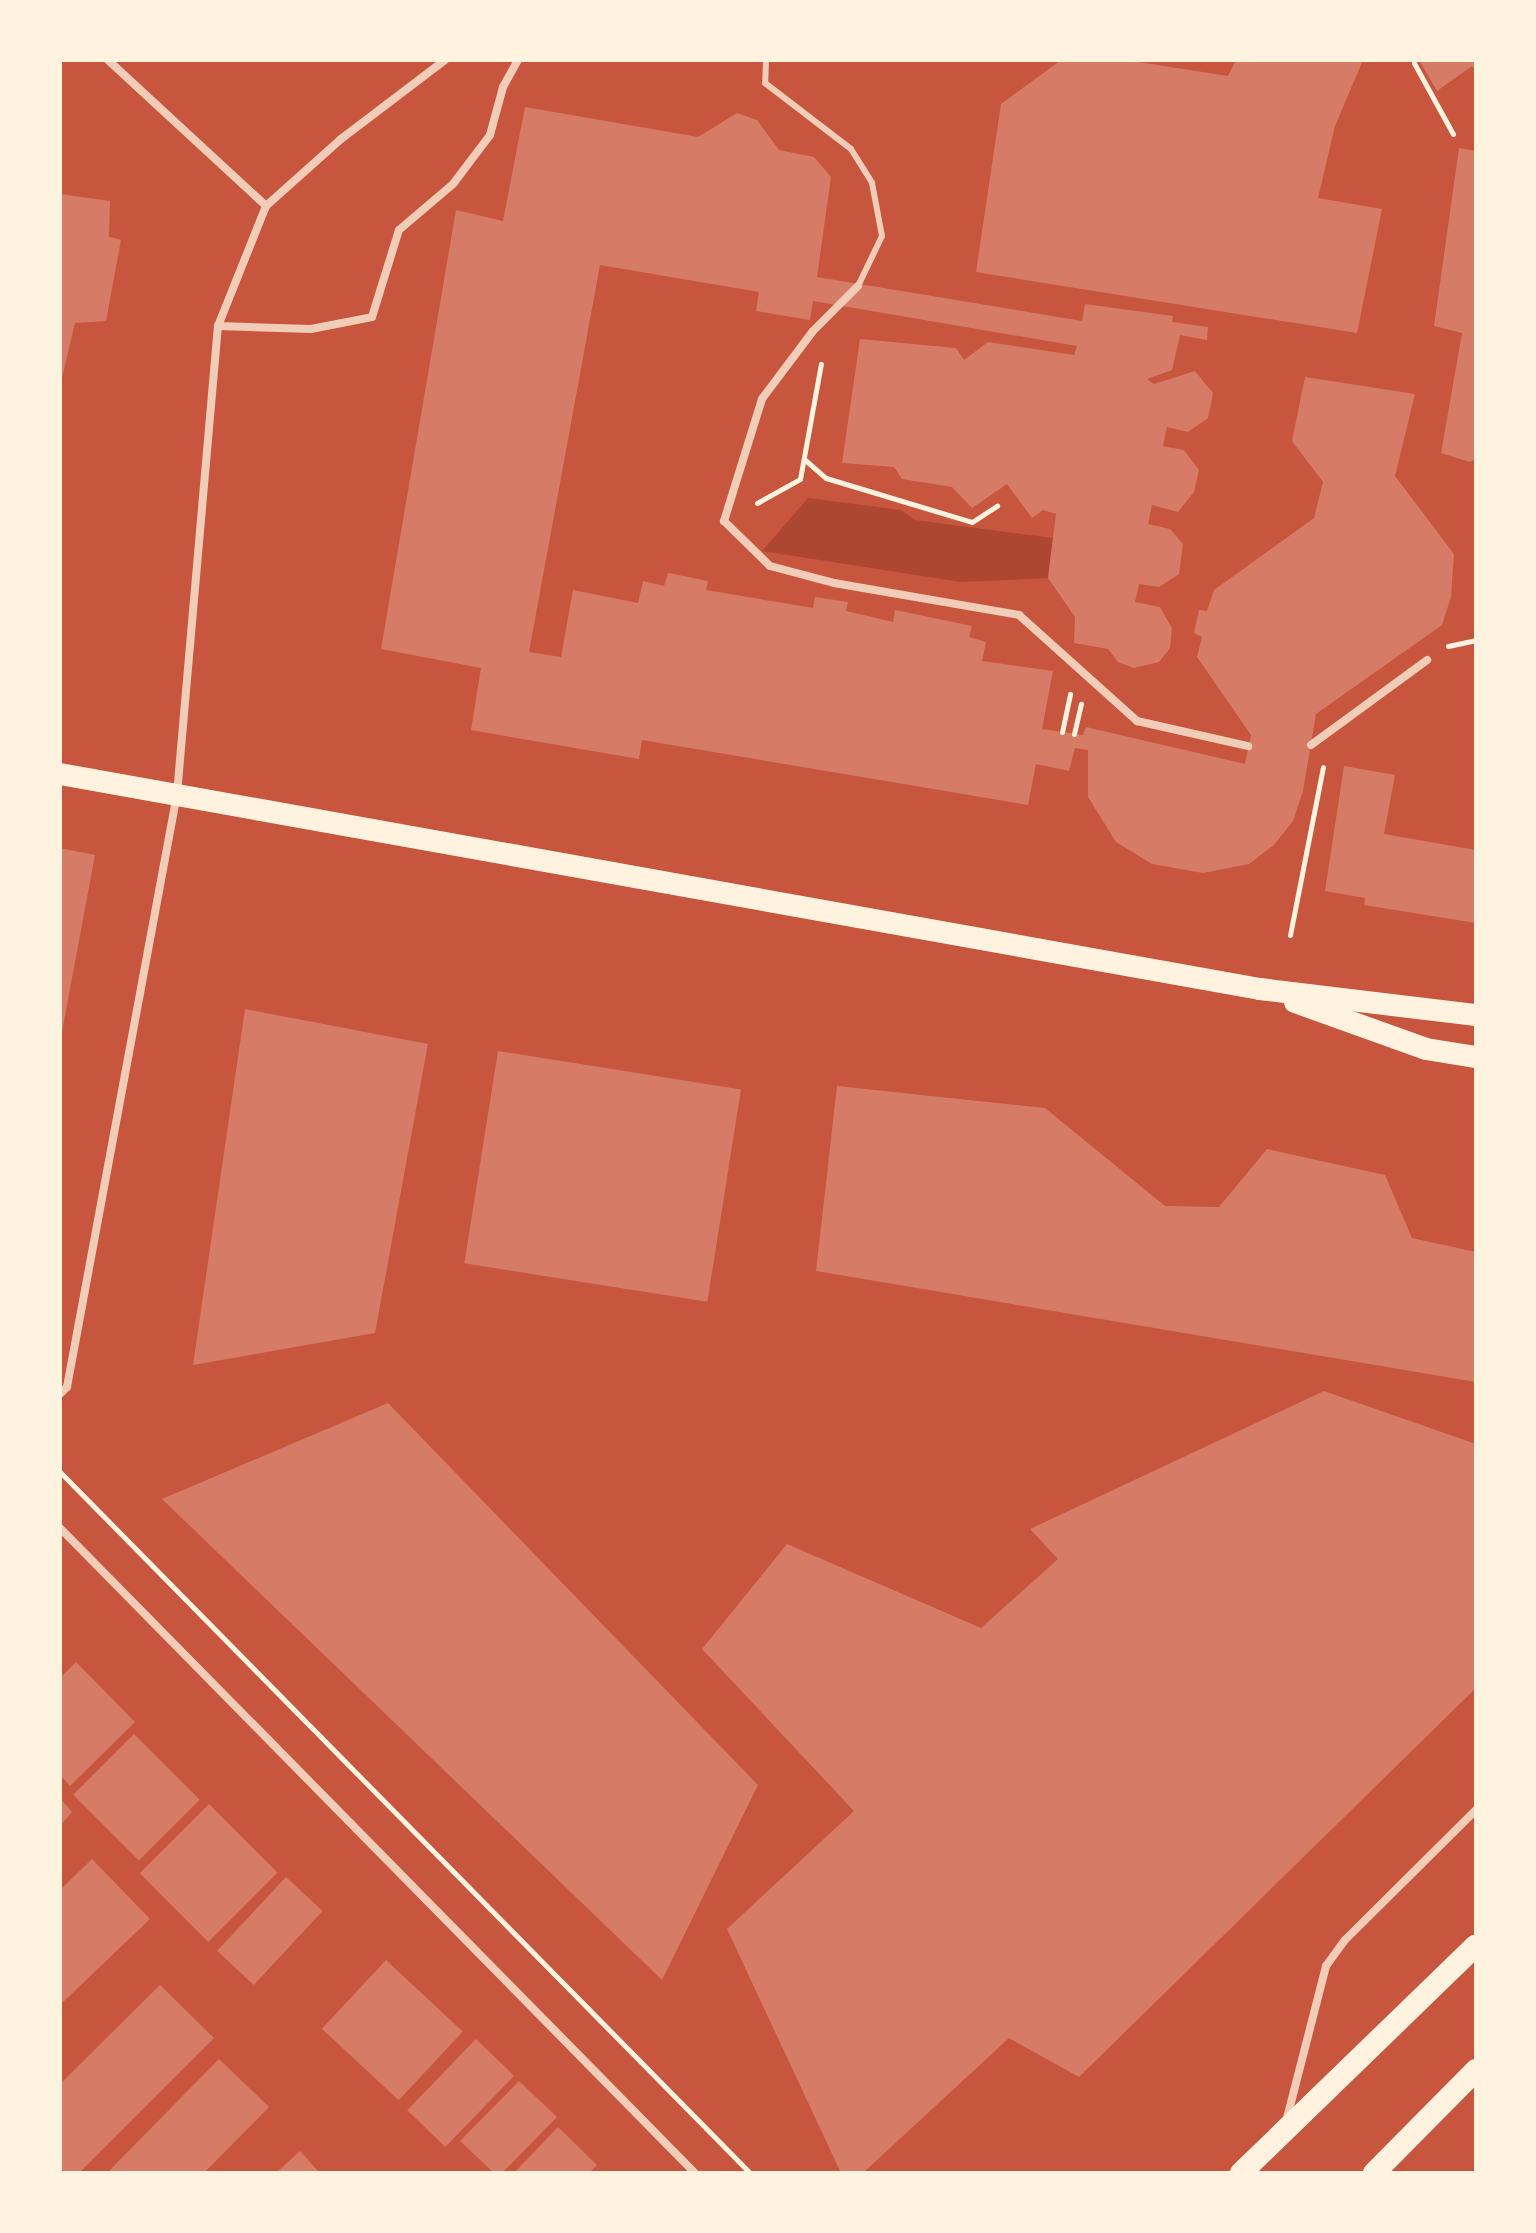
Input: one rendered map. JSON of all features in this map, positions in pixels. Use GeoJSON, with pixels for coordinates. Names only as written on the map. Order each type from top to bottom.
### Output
{"type":"FeatureCollection","features":[{"type":"Feature","properties":{"kind":"highway"},"geometry":{"type":"LineString","coordinates":[[60,774],[1260,989],[1476,1015]]}},
{"type":"Feature","properties":{"kind":"highway"},"geometry":{"type":"LineString","coordinates":[[1260,989],[1426,1049],[1476,1057]]}},
{"type":"Feature","properties":{"kind":"highway"},"geometry":{"type":"LineString","coordinates":[[1241,2173],[1476,1945]]}},
{"type":"Feature","properties":{"kind":"highway"},"geometry":{"type":"LineString","coordinates":[[1374,2173],[1476,2070]]}},
{"type":"Feature","properties":{"kind":"street"},"geometry":{"type":"LineString","coordinates":[[108,60],[266,206]]}},
{"type":"Feature","properties":{"kind":"street"},"geometry":{"type":"LineString","coordinates":[[60,1394],[67,1387],[177,794],[218,326],[266,206],[341,139],[445,60]]}},
{"type":"Feature","properties":{"kind":"street"},"geometry":{"type":"LineString","coordinates":[[218,326],[311,329],[372,317],[399,230],[453,184],[490,135],[503,87],[518,60]]}},
{"type":"Feature","properties":{"kind":"street"},"geometry":{"type":"LineString","coordinates":[[858,286],[813,331],[762,399],[724,521],[770,566],[834,583],[1019,615],[1137,721],[1248,746]]}},
{"type":"Feature","properties":{"kind":"street"},"geometry":{"type":"LineString","coordinates":[[1311,745],[1427,660]]}},
{"type":"Feature","properties":{"kind":"street"},"geometry":{"type":"LineString","coordinates":[[60,1528],[695,2173]]}},
{"type":"Feature","properties":{"kind":"street"},"geometry":{"type":"LineString","coordinates":[[1285,2131],[1326,1966],[1345,1940],[1476,1810]]}},
{"type":"Feature","properties":{"kind":"lane"},"geometry":{"type":"LineString","coordinates":[[766,60],[765,83],[851,149],[872,183],[882,236],[858,286]]}},
{"type":"Feature","properties":{"kind":"path"},"geometry":{"type":"LineString","coordinates":[[1414,63],[1453,134]]}},
{"type":"Feature","properties":{"kind":"path"},"geometry":{"type":"LineString","coordinates":[[724,521],[800,479],[825,343],[813,331]]}},
{"type":"Feature","properties":{"kind":"path"},"geometry":{"type":"LineString","coordinates":[[803,458],[826,478],[972,522],[997,506]]}},
{"type":"Feature","properties":{"kind":"path"},"geometry":{"type":"LineString","coordinates":[[1427,660],[1450,645],[1476,640]]}},
{"type":"Feature","properties":{"kind":"path"},"geometry":{"type":"LineString","coordinates":[[1290,935],[1323,764]]}},
{"type":"Feature","properties":{"kind":"path"},"geometry":{"type":"LineString","coordinates":[[60,1472],[750,2173]]}},
{"type":"Feature","properties":{"kind":"shaded area"},"geometry":{"type":"Polygon","coordinates":[[[808,498],[901,510],[915,520],[1053,538],[1048,578],[961,582],[762,551],[808,498]]]}},
{"type":"Feature","properties":{"kind":"building"},"geometry":{"type":"Polygon","coordinates":[[[1061,60],[1126,60],[1228,76],[1236,60],[1363,60],[1335,126],[1318,198],[1382,209],[1357,333],[976,272],[1001,104],[1061,60]]]}},
{"type":"Feature","properties":{"kind":"building"},"geometry":{"type":"Polygon","coordinates":[[[1419,60],[1476,60],[1476,72],[1472,66],[1437,91],[1419,60]]]}},
{"type":"Feature","properties":{"kind":"building"},"geometry":{"type":"Polygon","coordinates":[[[525,107],[698,137],[737,113],[757,120],[779,150],[814,157],[831,177],[817,277],[1082,321],[1085,304],[1173,316],[1172,322],[1208,327],[1207,340],[1180,335],[1172,370],[1147,379],[1154,384],[1195,371],[1213,393],[1208,418],[1188,432],[1167,427],[1163,446],[1184,450],[1199,470],[1194,492],[1178,512],[1152,505],[1148,524],[1170,529],[1183,544],[1179,574],[1159,587],[1139,584],[1135,602],[1160,607],[1172,628],[1170,648],[1159,662],[1134,668],[1118,662],[1108,649],[1074,643],[1075,617],[1048,578],[1056,514],[1043,510],[1032,518],[1007,484],[972,508],[952,487],[902,479],[894,467],[842,463],[860,339],[956,348],[964,360],[988,342],[1074,355],[1077,346],[813,301],[810,320],[756,311],[759,292],[600,265],[529,652],[561,657],[573,590],[638,603],[643,581],[664,586],[668,573],[708,581],[706,590],[813,608],[815,597],[848,602],[846,611],[893,622],[895,610],[972,626],[969,637],[986,642],[982,661],[1053,671],[1042,729],[1083,735],[1086,727],[1245,764],[1251,735],[1197,657],[1202,637],[1194,633],[1199,610],[1207,611],[1214,590],[1314,518],[1323,482],[1292,441],[1305,377],[1415,394],[1395,476],[1454,554],[1451,597],[1442,625],[1316,714],[1303,791],[1293,821],[1274,845],[1249,864],[1203,873],[1152,864],[1116,842],[1088,797],[1088,750],[1075,748],[1069,771],[1036,764],[1028,805],[642,740],[639,759],[471,730],[481,668],[381,649],[456,210],[503,221],[525,107]]]}},
{"type":"Feature","properties":{"kind":"building"},"geometry":{"type":"Polygon","coordinates":[[[1459,148],[1476,151],[1476,459],[1470,462],[1441,453],[1462,333],[1434,326],[1459,148]]]}},
{"type":"Feature","properties":{"kind":"building"},"geometry":{"type":"Polygon","coordinates":[[[60,194],[110,201],[109,237],[121,240],[106,321],[75,323],[61,382],[60,194]]]}},
{"type":"Feature","properties":{"kind":"building"},"geometry":{"type":"Polygon","coordinates":[[[1344,766],[1395,775],[1384,834],[1476,850],[1476,923],[1364,905],[1365,898],[1325,891],[1344,766]]]}},
{"type":"Feature","properties":{"kind":"building"},"geometry":{"type":"Polygon","coordinates":[[[60,848],[95,855],[62,1032],[60,1032],[60,848]]]}},
{"type":"Feature","properties":{"kind":"building"},"geometry":{"type":"Polygon","coordinates":[[[245,1009],[428,1044],[375,1333],[193,1365],[245,1009]]]}},
{"type":"Feature","properties":{"kind":"building"},"geometry":{"type":"Polygon","coordinates":[[[498,1051],[741,1089],[707,1302],[464,1263],[498,1051]]]}},
{"type":"Feature","properties":{"kind":"building"},"geometry":{"type":"Polygon","coordinates":[[[837,1086],[1045,1108],[1165,1206],[1219,1207],[1267,1149],[1385,1175],[1412,1238],[1476,1252],[1476,1382],[816,1271],[837,1086]]]}},
{"type":"Feature","properties":{"kind":"building"},"geometry":{"type":"Polygon","coordinates":[[[1324,1391],[1476,1444],[1476,1688],[1079,2077],[1009,2038],[863,2173],[841,2173],[727,1929],[854,1811],[702,1649],[787,1544],[981,1628],[1058,1559],[1030,1529],[1324,1391]]]}},
{"type":"Feature","properties":{"kind":"building"},"geometry":{"type":"Polygon","coordinates":[[[388,1403],[758,1785],[662,1980],[162,1499],[388,1403]]]}},
{"type":"Feature","properties":{"kind":"building"},"geometry":{"type":"Polygon","coordinates":[[[76,1662],[135,1722],[70,1786],[60,1775],[60,1678],[76,1662]]]}},
{"type":"Feature","properties":{"kind":"building"},"geometry":{"type":"Polygon","coordinates":[[[134,1734],[200,1800],[139,1861],[73,1795],[134,1734]]]}},
{"type":"Feature","properties":{"kind":"building"},"geometry":{"type":"Polygon","coordinates":[[[60,1798],[72,1812],[60,1826],[60,1798]]]}},
{"type":"Feature","properties":{"kind":"building"},"geometry":{"type":"Polygon","coordinates":[[[209,1804],[278,1873],[208,1942],[140,1873],[209,1804]]]}},
{"type":"Feature","properties":{"kind":"building"},"geometry":{"type":"Polygon","coordinates":[[[92,1859],[150,1919],[60,2005],[60,1890],[92,1859]]]}},
{"type":"Feature","properties":{"kind":"building"},"geometry":{"type":"Polygon","coordinates":[[[286,1877],[323,1911],[254,1985],[217,1951],[286,1877]]]}},
{"type":"Feature","properties":{"kind":"building"},"geometry":{"type":"Polygon","coordinates":[[[386,1960],[463,2032],[399,2100],[322,2029],[386,1960]]]}},
{"type":"Feature","properties":{"kind":"building"},"geometry":{"type":"Polygon","coordinates":[[[160,1985],[214,2038],[79,2173],[65,2173],[60,2168],[60,2084],[160,1985]]]}},
{"type":"Feature","properties":{"kind":"building"},"geometry":{"type":"Polygon","coordinates":[[[476,2039],[514,2076],[445,2147],[407,2110],[476,2039]]]}},
{"type":"Feature","properties":{"kind":"building"},"geometry":{"type":"Polygon","coordinates":[[[219,2059],[269,2107],[204,2173],[107,2173],[219,2059]]]}},
{"type":"Feature","properties":{"kind":"building"},"geometry":{"type":"Polygon","coordinates":[[[519,2081],[557,2117],[502,2173],[494,2173],[460,2141],[519,2081]]]}},
{"type":"Feature","properties":{"kind":"building"},"geometry":{"type":"Polygon","coordinates":[[[558,2127],[597,2165],[589,2173],[514,2173],[558,2127]]]}},
{"type":"Feature","properties":{"kind":"building"},"geometry":{"type":"Polygon","coordinates":[[[300,2151],[320,2173],[276,2173],[300,2151]]]}}]}
